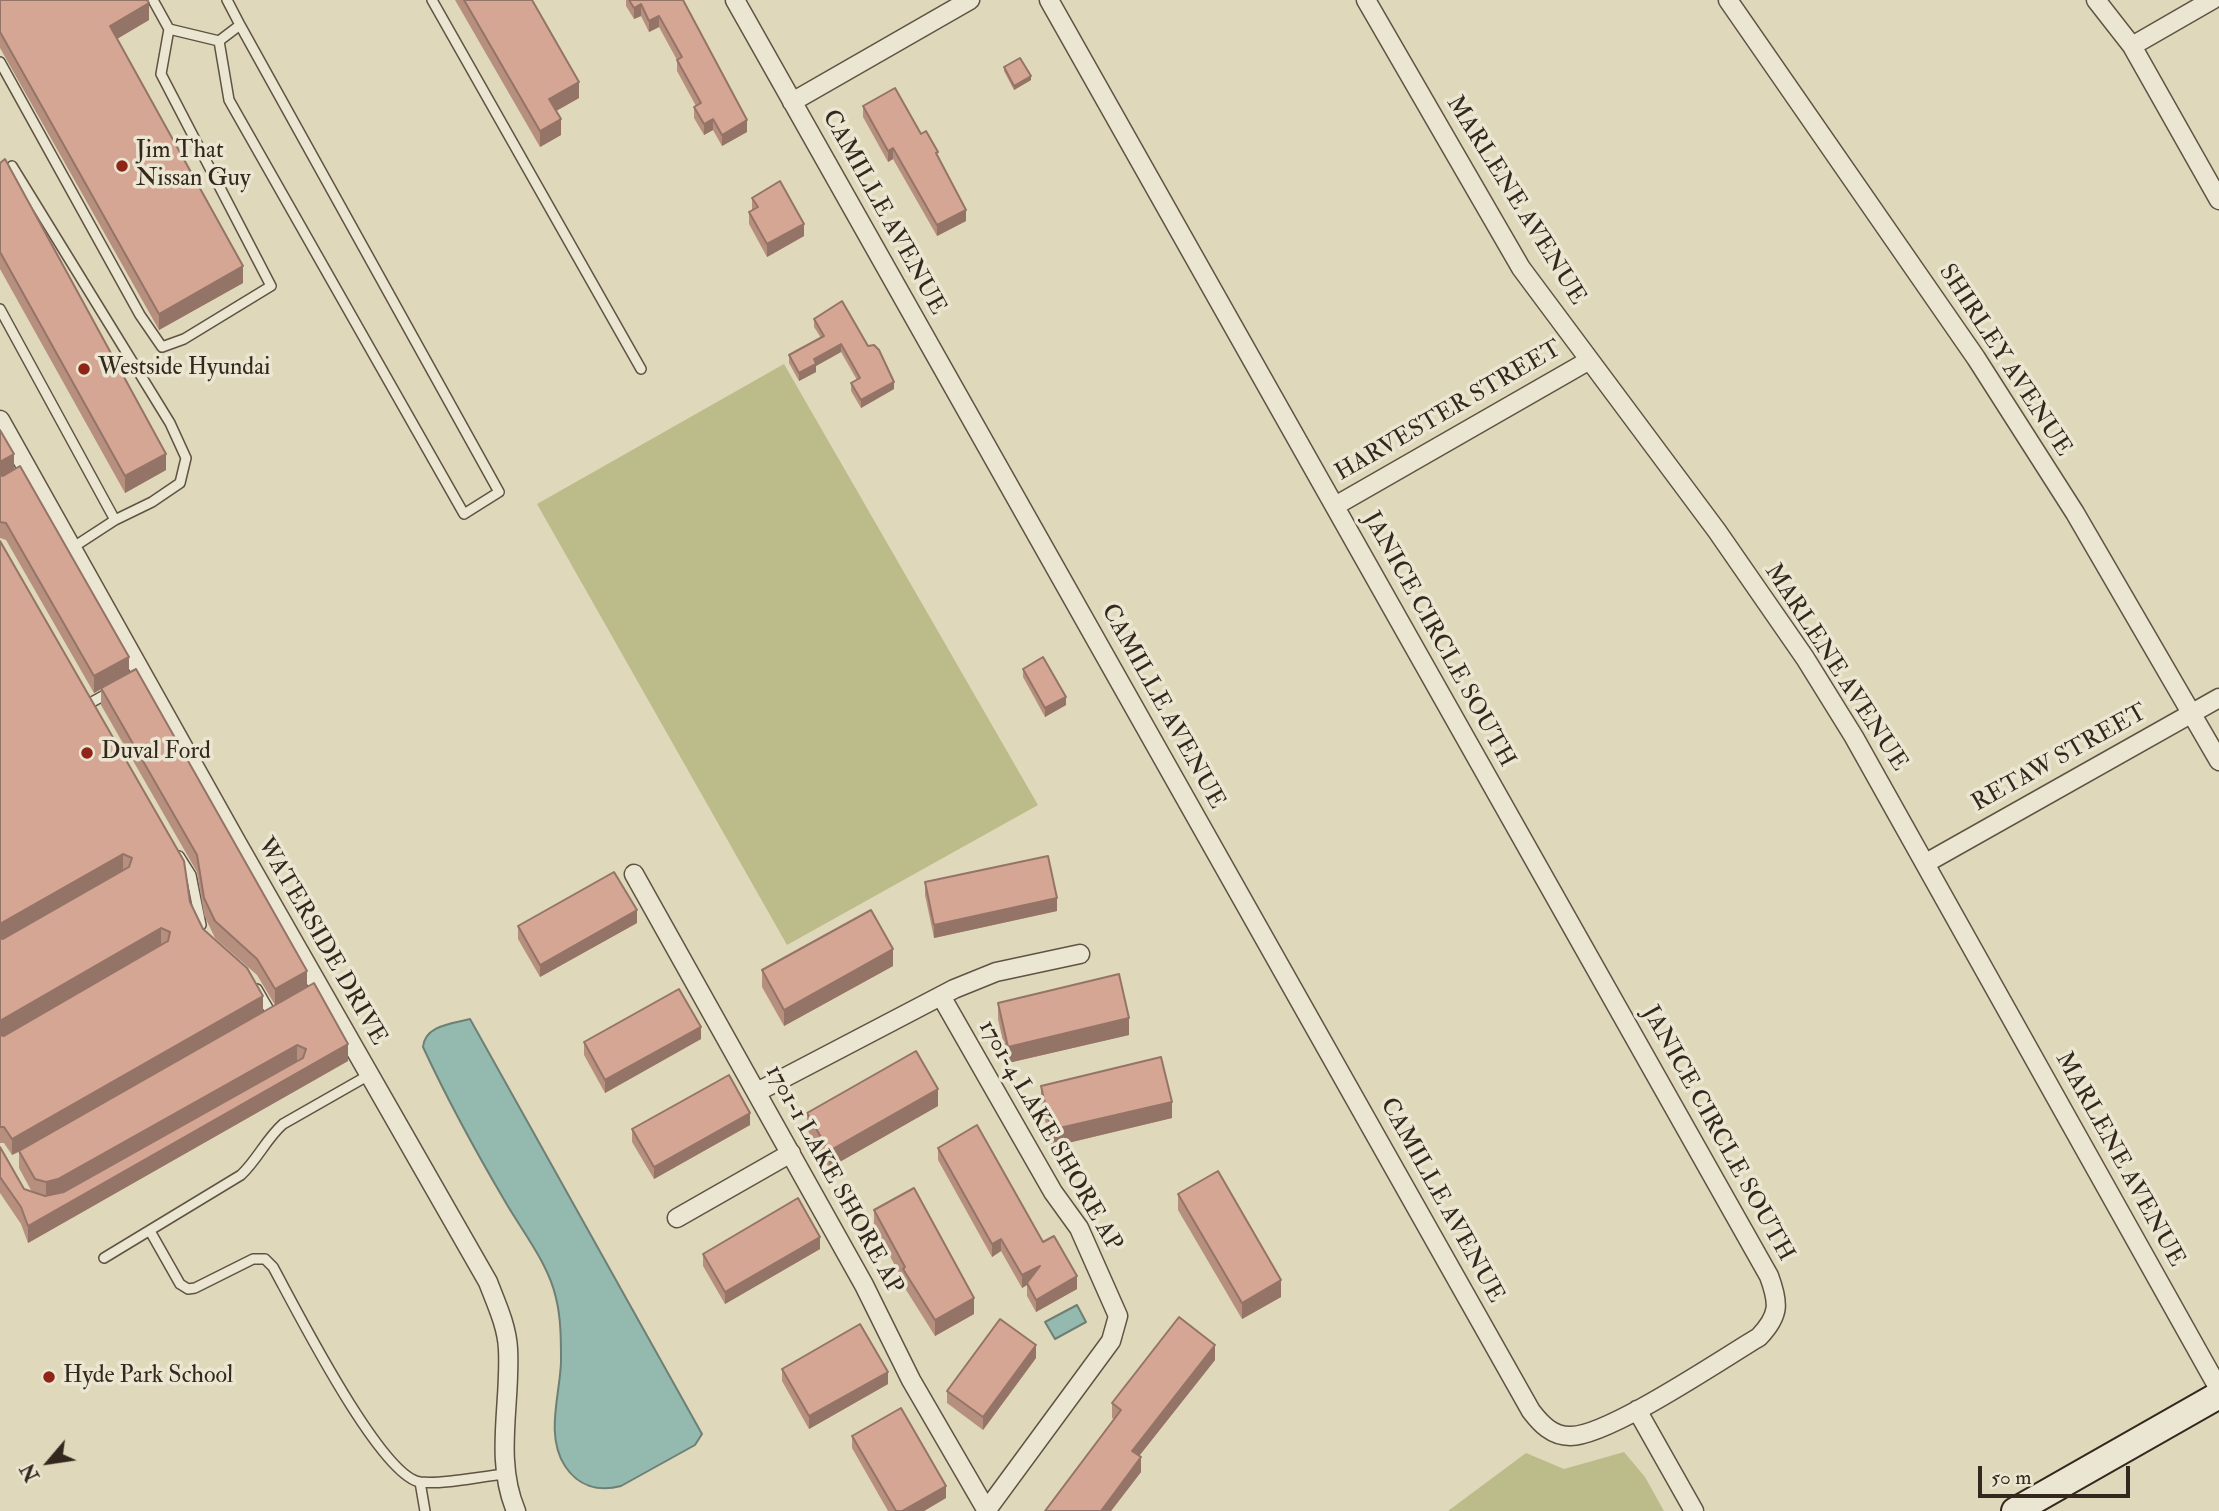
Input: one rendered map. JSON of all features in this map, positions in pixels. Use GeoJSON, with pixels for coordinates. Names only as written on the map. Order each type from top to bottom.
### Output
{"type":"FeatureCollection","features":[{"type":"Feature","properties":{"kind":"street","name":"CAMILLE AVENUE"},"geometry":{"type":"LineString","coordinates":[[735,0],[1517,1387],[1541,1424],[1554,1433],[1567,1437],[1585,1435],[1637,1410]]}},
{"type":"Feature","properties":{"kind":"street"},"geometry":{"type":"LineString","coordinates":[[792,102],[970,0]]}},
{"type":"Feature","properties":{"kind":"street","name":"JANICE CIRCLE SOUTH"},"geometry":{"type":"LineString","coordinates":[[1049,0],[1762,1264],[1775,1292],[1773,1323],[1759,1337],[1637,1410]]}},
{"type":"Feature","properties":{"kind":"street","name":"MARLENE AVENUE"},"geometry":{"type":"LineString","coordinates":[[1366,0],[1492,221],[1588,361],[1664,458],[1805,658],[1926,863],[2219,1390]]}},
{"type":"Feature","properties":{"kind":"street","name":"SHIRLEY AVENUE"},"geometry":{"type":"LineString","coordinates":[[1728,0],[1983,369],[2075,513],[2219,761]]}},
{"type":"Feature","properties":{"kind":"street"},"geometry":{"type":"LineString","coordinates":[[2096,0],[2132,46],[2219,200]]}},
{"type":"Feature","properties":{"kind":"street"},"geometry":{"type":"LineString","coordinates":[[2132,46],[2212,0]]}},
{"type":"Feature","properties":{"kind":"street","name":"HARVESTER STREET"},"geometry":{"type":"LineString","coordinates":[[1335,506],[1588,361]]}},
{"type":"Feature","properties":{"kind":"street","name":"WATERSIDE DRIVE"},"geometry":{"type":"LineString","coordinates":[[0,420],[24,473],[72,548],[138,676],[314,991],[369,1075],[488,1282],[502,1318],[508,1348],[506,1474],[516,1511]]}},
{"type":"Feature","properties":{"kind":"street","name":"RETAW STREET"},"geometry":{"type":"LineString","coordinates":[[1926,863],[2219,698]]}},
{"type":"Feature","properties":{"kind":"street","name":"1701-1 LAKE SHORE AP"},"geometry":{"type":"LineString","coordinates":[[634,874],[791,1153],[888,1329],[911,1380],[986,1511]]}},
{"type":"Feature","properties":{"kind":"street"},"geometry":{"type":"LineString","coordinates":[[757,1092],[941,996],[996,972],[1080,954]]}},
{"type":"Feature","properties":{"kind":"street","name":"1701-4 LAKE SHORE AP"},"geometry":{"type":"LineString","coordinates":[[941,996],[1053,1192],[1079,1228],[1118,1316],[1111,1341],[986,1511]]}},
{"type":"Feature","properties":{"kind":"street"},"geometry":{"type":"LineString","coordinates":[[677,1218],[791,1153]]}},
{"type":"Feature","properties":{"kind":"street"},"geometry":{"type":"LineString","coordinates":[[2015,1511],[2219,1395]]}},
{"type":"Feature","properties":{"kind":"street"},"geometry":{"type":"LineString","coordinates":[[1637,1410],[1694,1511]]}},
{"type":"Feature","properties":{"kind":"lane"},"geometry":{"type":"LineString","coordinates":[[0,62],[140,315],[162,346],[184,339],[271,286],[162,74],[169,29],[153,0]]}},
{"type":"Feature","properties":{"kind":"lane"},"geometry":{"type":"LineString","coordinates":[[219,41],[229,100],[464,513],[499,492],[227,0]]}},
{"type":"Feature","properties":{"kind":"lane"},"geometry":{"type":"LineString","coordinates":[[432,0],[641,369]]}},
{"type":"Feature","properties":{"kind":"lane"},"geometry":{"type":"LineString","coordinates":[[219,41],[240,25]]}},
{"type":"Feature","properties":{"kind":"lane"},"geometry":{"type":"LineString","coordinates":[[169,29],[219,41]]}},
{"type":"Feature","properties":{"kind":"lane"},"geometry":{"type":"LineString","coordinates":[[12,166],[170,423],[186,458],[180,483],[72,548]]}},
{"type":"Feature","properties":{"kind":"lane"},"geometry":{"type":"LineString","coordinates":[[0,309],[115,520]]}},
{"type":"Feature","properties":{"kind":"lane"},"geometry":{"type":"LineString","coordinates":[[92,702],[122,685]]}},
{"type":"Feature","properties":{"kind":"lane"},"geometry":{"type":"LineString","coordinates":[[86,692],[99,714]]}},
{"type":"Feature","properties":{"kind":"lane"},"geometry":{"type":"LineString","coordinates":[[171,841],[191,876],[197,917],[203,929]]}},
{"type":"Feature","properties":{"kind":"lane"},"geometry":{"type":"LineString","coordinates":[[252,980],[272,1015]]}},
{"type":"Feature","properties":{"kind":"lane"},"geometry":{"type":"LineString","coordinates":[[260,1022],[284,1009]]}},
{"type":"Feature","properties":{"kind":"lane"},"geometry":{"type":"LineString","coordinates":[[104,1258],[241,1175],[256,1162],[271,1135],[283,1124],[369,1075]]}},
{"type":"Feature","properties":{"kind":"lane"},"geometry":{"type":"LineString","coordinates":[[150,1231],[180,1284],[188,1289],[195,1289],[253,1259],[265,1259],[273,1267],[360,1418],[403,1475],[420,1482],[506,1474]]}},
{"type":"Feature","properties":{"kind":"lane"},"geometry":{"type":"LineString","coordinates":[[420,1482],[425,1511]]}},
{"type":"Feature","properties":{"kind":"green space"},"geometry":{"type":"Polygon","coordinates":[[[784,364],[1038,805],[787,945],[537,504],[784,364]]]}},
{"type":"Feature","properties":{"kind":"green space"},"geometry":{"type":"Polygon","coordinates":[[[1624,1452],[1645,1477],[1664,1511],[1448,1511],[1526,1453],[1564,1469],[1624,1452]]]}},
{"type":"Feature","properties":{"kind":"water"},"geometry":{"type":"Polygon","coordinates":[[[470,1019],[702,1434],[695,1445],[621,1486],[597,1488],[582,1483],[570,1473],[559,1454],[555,1415],[561,1337],[553,1286],[542,1261],[463,1126],[423,1047],[425,1040],[434,1030],[470,1019]]]}},
{"type":"Feature","properties":{"kind":"water"},"geometry":{"type":"Polygon","coordinates":[[[1077,1305],[1086,1322],[1055,1339],[1045,1322],[1077,1305]]]}},
{"type":"Feature","properties":{"kind":"building","name":"Jim That Nissan Guy"},"geometry":{"type":"Polygon","coordinates":[[[0,0],[147,0],[149,3],[110,26],[243,266],[159,314],[0,32],[0,0]]]}},
{"type":"Feature","properties":{"kind":"building"},"geometry":{"type":"Polygon","coordinates":[[[464,0],[532,0],[579,82],[549,99],[561,119],[540,131],[464,0]]]}},
{"type":"Feature","properties":{"kind":"building"},"geometry":{"type":"Polygon","coordinates":[[[629,0],[683,0],[747,120],[722,135],[713,119],[704,124],[694,107],[701,103],[677,60],[682,57],[659,16],[649,21],[641,4],[634,8],[629,0]]]}},
{"type":"Feature","properties":{"kind":"building"},"geometry":{"type":"Polygon","coordinates":[[[1020,58],[1031,76],[1014,86],[1004,67],[1020,58]]]}},
{"type":"Feature","properties":{"kind":"building"},"geometry":{"type":"Polygon","coordinates":[[[895,88],[921,134],[926,131],[966,210],[937,225],[893,148],[888,151],[863,106],[895,88]]]}},
{"type":"Feature","properties":{"kind":"building","name":"Westside Hyundai"},"geometry":{"type":"Polygon","coordinates":[[[5,159],[166,454],[125,476],[0,252],[0,163],[5,159]]]}},
{"type":"Feature","properties":{"kind":"building"},"geometry":{"type":"Polygon","coordinates":[[[780,181],[804,224],[767,244],[749,212],[758,207],[752,198],[780,181]]]}},
{"type":"Feature","properties":{"kind":"building"},"geometry":{"type":"Polygon","coordinates":[[[842,301],[868,346],[874,345],[879,350],[894,382],[861,400],[851,383],[860,378],[841,344],[814,359],[816,364],[799,373],[789,355],[824,336],[814,319],[842,301]]]}},
{"type":"Feature","properties":{"kind":"building"},"geometry":{"type":"Polygon","coordinates":[[[0,430],[14,454],[0,462],[0,430]]]}},
{"type":"Feature","properties":{"kind":"building"},"geometry":{"type":"Polygon","coordinates":[[[20,466],[129,657],[94,676],[6,523],[0,522],[0,475],[3,476],[20,466]]]}},
{"type":"Feature","properties":{"kind":"building"},"geometry":{"type":"Polygon","coordinates":[[[0,541],[184,861],[190,902],[203,929],[247,968],[263,996],[12,1139],[4,1127],[0,1127],[0,1035],[4,1036],[168,941],[170,932],[161,928],[0,1021],[0,938],[3,939],[129,867],[132,858],[123,854],[0,924],[0,541]]]}},
{"type":"Feature","properties":{"kind":"building"},"geometry":{"type":"Polygon","coordinates":[[[1043,657],[1066,697],[1045,708],[1023,669],[1043,657]]]}},
{"type":"Feature","properties":{"kind":"building"},"geometry":{"type":"Polygon","coordinates":[[[136,669],[307,971],[275,989],[257,959],[215,921],[204,898],[197,855],[101,688],[136,669]]]}},
{"type":"Feature","properties":{"kind":"building"},"geometry":{"type":"Polygon","coordinates":[[[1048,856],[1057,898],[934,925],[925,882],[1048,856]]]}},
{"type":"Feature","properties":{"kind":"building"},"geometry":{"type":"Polygon","coordinates":[[[614,872],[637,910],[540,965],[518,926],[614,872]]]}},
{"type":"Feature","properties":{"kind":"building"},"geometry":{"type":"Polygon","coordinates":[[[871,910],[893,949],[784,1010],[762,970],[871,910]]]}},
{"type":"Feature","properties":{"kind":"building"},"geometry":{"type":"Polygon","coordinates":[[[1119,974],[1129,1018],[1008,1047],[998,1003],[1119,974]]]}},
{"type":"Feature","properties":{"kind":"building"},"geometry":{"type":"Polygon","coordinates":[[[314,983],[348,1044],[28,1226],[21,1207],[0,1177],[0,1147],[24,1189],[45,1196],[64,1192],[303,1058],[306,1049],[297,1045],[58,1179],[46,1182],[35,1179],[19,1151],[314,983]]]}},
{"type":"Feature","properties":{"kind":"building"},"geometry":{"type":"Polygon","coordinates":[[[679,989],[701,1027],[605,1080],[584,1042],[679,989]]]}},
{"type":"Feature","properties":{"kind":"building"},"geometry":{"type":"Polygon","coordinates":[[[916,1051],[938,1089],[829,1151],[807,1113],[916,1051]]]}},
{"type":"Feature","properties":{"kind":"building"},"geometry":{"type":"Polygon","coordinates":[[[1161,1057],[1172,1102],[1051,1130],[1041,1086],[1161,1057]]]}},
{"type":"Feature","properties":{"kind":"building"},"geometry":{"type":"Polygon","coordinates":[[[729,1075],[750,1113],[654,1167],[632,1129],[729,1075]]]}},
{"type":"Feature","properties":{"kind":"building"},"geometry":{"type":"Polygon","coordinates":[[[977,1125],[1043,1242],[1054,1236],[1077,1276],[1036,1300],[1027,1283],[1040,1266],[1022,1275],[1001,1239],[992,1244],[938,1148],[977,1125]]]}},
{"type":"Feature","properties":{"kind":"building"},"geometry":{"type":"Polygon","coordinates":[[[1218,1171],[1281,1280],[1242,1303],[1178,1194],[1218,1171]]]}},
{"type":"Feature","properties":{"kind":"building"},"geometry":{"type":"Polygon","coordinates":[[[914,1188],[974,1298],[935,1320],[903,1269],[905,1267],[874,1210],[914,1188]]]}},
{"type":"Feature","properties":{"kind":"building"},"geometry":{"type":"Polygon","coordinates":[[[798,1198],[820,1237],[725,1292],[703,1254],[798,1198]]]}},
{"type":"Feature","properties":{"kind":"building"},"geometry":{"type":"Polygon","coordinates":[[[1179,1317],[1215,1345],[1132,1451],[1141,1457],[1101,1511],[1045,1511],[1121,1410],[1112,1403],[1179,1317]]]}},
{"type":"Feature","properties":{"kind":"building"},"geometry":{"type":"Polygon","coordinates":[[[1000,1319],[1036,1345],[983,1417],[947,1391],[1000,1319]]]}},
{"type":"Feature","properties":{"kind":"building"},"geometry":{"type":"Polygon","coordinates":[[[860,1324],[888,1372],[809,1416],[782,1369],[860,1324]]]}},
{"type":"Feature","properties":{"kind":"building"},"geometry":{"type":"Polygon","coordinates":[[[901,1408],[946,1486],[902,1511],[896,1511],[852,1436],[901,1408]]]}},
{"type":"Feature","properties":{"kind":"place","name":"Jim That Nissan Guy"},"geometry":{"type":"Point","coordinates":[122,166]}},
{"type":"Feature","properties":{"kind":"place","name":"Westside Hyundai"},"geometry":{"type":"Point","coordinates":[84,369]}},
{"type":"Feature","properties":{"kind":"place","name":"Duval Ford"},"geometry":{"type":"Point","coordinates":[87,753]}},
{"type":"Feature","properties":{"kind":"place","name":"Hyde Park School"},"geometry":{"type":"Point","coordinates":[49,1377]}}]}
